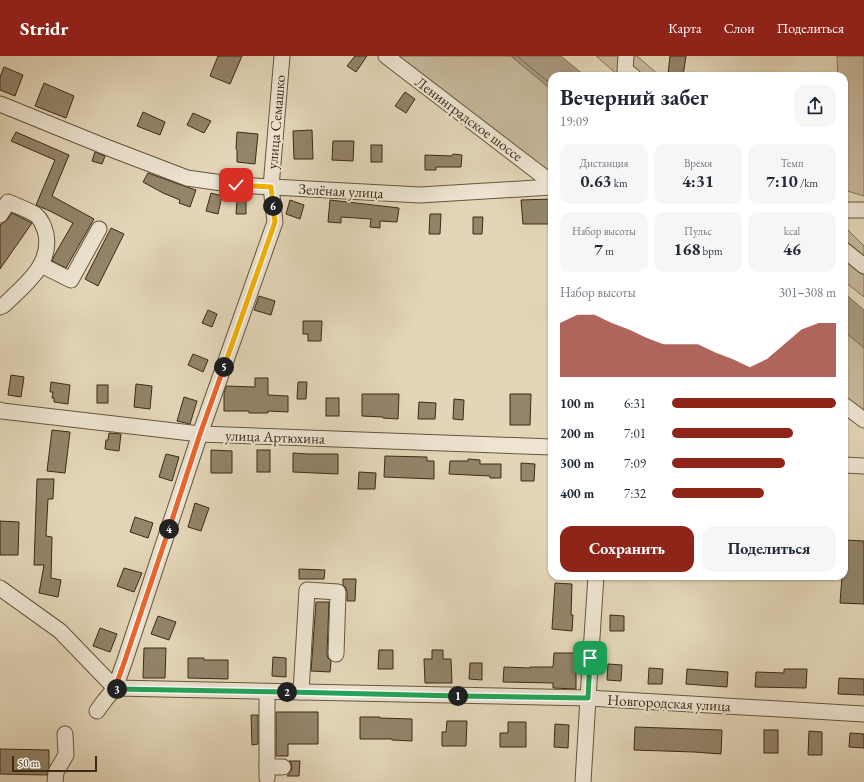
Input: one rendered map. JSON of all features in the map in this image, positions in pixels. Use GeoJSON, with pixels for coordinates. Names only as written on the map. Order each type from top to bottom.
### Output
{"type":"FeatureCollection","features":[{"type":"Feature","properties":{"kind":"street","name":"улица Семашко"},"geometry":{"type":"LineString","coordinates":[[97,710],[115,688],[200,434],[275,222],[271,187],[282,56]]}},
{"type":"Feature","properties":{"kind":"street","name":"Ленинградское шоссе"},"geometry":{"type":"LineString","coordinates":[[386,56],[548,180]]}},
{"type":"Feature","properties":{"kind":"street","name":"Зелёная улица"},"geometry":{"type":"LineString","coordinates":[[0,104],[187,178],[236,185],[420,195],[548,187]]}},
{"type":"Feature","properties":{"kind":"street"},"geometry":{"type":"LineString","coordinates":[[0,215],[8,202],[36,215],[44,224],[46,239],[45,254],[41,265],[34,275],[4,305],[0,307]]}},
{"type":"Feature","properties":{"kind":"street"},"geometry":{"type":"LineString","coordinates":[[848,210],[864,210]]}},
{"type":"Feature","properties":{"kind":"street"},"geometry":{"type":"LineString","coordinates":[[41,265],[71,280],[99,229]]}},
{"type":"Feature","properties":{"kind":"street"},"geometry":{"type":"LineString","coordinates":[[848,253],[864,266]]}},
{"type":"Feature","properties":{"kind":"street"},"geometry":{"type":"LineString","coordinates":[[848,408],[864,420]]}},
{"type":"Feature","properties":{"kind":"street","name":"улица Артюхина"},"geometry":{"type":"LineString","coordinates":[[0,410],[200,434],[548,446]]}},
{"type":"Feature","properties":{"kind":"street"},"geometry":{"type":"LineString","coordinates":[[848,465],[864,466]]}},
{"type":"Feature","properties":{"kind":"street"},"geometry":{"type":"LineString","coordinates":[[583,782],[596,580]]}},
{"type":"Feature","properties":{"kind":"street"},"geometry":{"type":"LineString","coordinates":[[0,588],[60,632],[115,688]]}},
{"type":"Feature","properties":{"kind":"street"},"geometry":{"type":"LineString","coordinates":[[301,692],[307,590],[338,592],[336,654]]}},
{"type":"Feature","properties":{"kind":"street","name":"Новгородская улица"},"geometry":{"type":"LineString","coordinates":[[115,688],[588,698],[864,714]]}},
{"type":"Feature","properties":{"kind":"street"},"geometry":{"type":"LineString","coordinates":[[267,692],[267,772],[283,767]]}},
{"type":"Feature","properties":{"kind":"street"},"geometry":{"type":"LineString","coordinates":[[55,782],[56,772],[66,755],[65,734]]}},
{"type":"Feature","properties":{"kind":"shaded area"},"geometry":{"type":"Polygon","coordinates":[[[396,56],[511,56],[548,87],[548,172],[396,56]]]}},
{"type":"Feature","properties":{"kind":"shaded area"},"geometry":{"type":"Polygon","coordinates":[[[596,56],[637,56],[655,72],[614,72],[596,56]]]}},
{"type":"Feature","properties":{"kind":"shaded area"},"geometry":{"type":"Polygon","coordinates":[[[837,56],[864,56],[864,196],[848,191],[848,72],[838,72],[837,56]]]}},
{"type":"Feature","properties":{"kind":"shaded area"},"geometry":{"type":"Polygon","coordinates":[[[848,230],[864,246],[864,297],[848,284],[848,230]]]}},
{"type":"Feature","properties":{"kind":"shaded area"},"geometry":{"type":"Polygon","coordinates":[[[848,334],[864,348],[864,412],[848,400],[848,334]]]}},
{"type":"Feature","properties":{"kind":"water"},"geometry":{"type":"Polygon","coordinates":[[[511,56],[561,56],[580,72],[548,72],[548,87],[511,56]]]}},
{"type":"Feature","properties":{"kind":"water"},"geometry":{"type":"Polygon","coordinates":[[[848,296],[864,310],[864,348],[848,334],[848,296]]]}},
{"type":"Feature","properties":{"kind":"building"},"geometry":{"type":"Polygon","coordinates":[[[218,56],[242,56],[230,84],[210,76],[218,56]]]}},
{"type":"Feature","properties":{"kind":"building"},"geometry":{"type":"Polygon","coordinates":[[[355,56],[367,56],[356,72],[347,66],[355,56]]]}},
{"type":"Feature","properties":{"kind":"building"},"geometry":{"type":"Polygon","coordinates":[[[670,56],[686,56],[684,72],[668,72],[670,56]]]}},
{"type":"Feature","properties":{"kind":"building"},"geometry":{"type":"Polygon","coordinates":[[[4,67],[23,75],[15,96],[0,90],[0,77],[4,67]]]}},
{"type":"Feature","properties":{"kind":"building"},"geometry":{"type":"Polygon","coordinates":[[[44,83],[74,96],[66,118],[35,106],[44,83]]]}},
{"type":"Feature","properties":{"kind":"building"},"geometry":{"type":"Polygon","coordinates":[[[405,92],[415,99],[406,113],[395,106],[405,92]]]}},
{"type":"Feature","properties":{"kind":"building"},"geometry":{"type":"Polygon","coordinates":[[[143,112],[165,122],[160,135],[137,126],[143,112]]]}},
{"type":"Feature","properties":{"kind":"building"},"geometry":{"type":"Polygon","coordinates":[[[193,113],[211,121],[204,133],[187,125],[193,113]]]}},
{"type":"Feature","properties":{"kind":"building"},"geometry":{"type":"Polygon","coordinates":[[[312,130],[313,159],[294,159],[293,131],[312,130]]]}},
{"type":"Feature","properties":{"kind":"building"},"geometry":{"type":"Polygon","coordinates":[[[16,132],[69,155],[52,196],[94,219],[66,268],[52,261],[73,223],[36,205],[55,160],[11,141],[16,132]]]}},
{"type":"Feature","properties":{"kind":"building"},"geometry":{"type":"Polygon","coordinates":[[[237,132],[258,134],[255,164],[237,162],[237,132]]]}},
{"type":"Feature","properties":{"kind":"building"},"geometry":{"type":"Polygon","coordinates":[[[333,141],[354,141],[353,161],[332,160],[333,141]]]}},
{"type":"Feature","properties":{"kind":"building"},"geometry":{"type":"Polygon","coordinates":[[[371,145],[382,145],[382,162],[371,162],[371,145]]]}},
{"type":"Feature","properties":{"kind":"building"},"geometry":{"type":"Polygon","coordinates":[[[95,152],[105,156],[102,164],[92,161],[95,152]]]}},
{"type":"Feature","properties":{"kind":"building"},"geometry":{"type":"Polygon","coordinates":[[[453,154],[462,155],[461,167],[436,167],[436,170],[425,170],[425,155],[452,156],[453,154]]]}},
{"type":"Feature","properties":{"kind":"building"},"geometry":{"type":"Polygon","coordinates":[[[148,173],[196,190],[190,207],[179,203],[180,200],[143,182],[148,173]]]}},
{"type":"Feature","properties":{"kind":"building"},"geometry":{"type":"Polygon","coordinates":[[[211,193],[222,196],[218,214],[206,211],[211,193]]]}},
{"type":"Feature","properties":{"kind":"building"},"geometry":{"type":"Polygon","coordinates":[[[548,199],[548,224],[523,224],[521,200],[548,199]]]}},
{"type":"Feature","properties":{"kind":"building"},"geometry":{"type":"Polygon","coordinates":[[[237,200],[246,200],[246,214],[236,214],[237,200]]]}},
{"type":"Feature","properties":{"kind":"building"},"geometry":{"type":"Polygon","coordinates":[[[290,200],[304,205],[300,219],[286,214],[290,200]]]}},
{"type":"Feature","properties":{"kind":"building"},"geometry":{"type":"Polygon","coordinates":[[[330,200],[399,208],[397,222],[380,221],[380,228],[370,227],[371,219],[341,217],[341,223],[328,222],[330,200]]]}},
{"type":"Feature","properties":{"kind":"building"},"geometry":{"type":"Polygon","coordinates":[[[12,213],[32,223],[0,269],[0,225],[7,220],[12,213]]]}},
{"type":"Feature","properties":{"kind":"building"},"geometry":{"type":"Polygon","coordinates":[[[430,214],[441,214],[440,234],[429,234],[430,214]]]}},
{"type":"Feature","properties":{"kind":"building"},"geometry":{"type":"Polygon","coordinates":[[[473,217],[483,217],[482,234],[473,234],[473,217]]]}},
{"type":"Feature","properties":{"kind":"building"},"geometry":{"type":"Polygon","coordinates":[[[111,228],[124,234],[98,286],[85,279],[111,228]]]}},
{"type":"Feature","properties":{"kind":"building"},"geometry":{"type":"Polygon","coordinates":[[[259,296],[275,301],[271,315],[254,310],[259,296]]]}},
{"type":"Feature","properties":{"kind":"building"},"geometry":{"type":"Polygon","coordinates":[[[208,310],[217,314],[212,327],[202,323],[208,310]]]}},
{"type":"Feature","properties":{"kind":"building"},"geometry":{"type":"Polygon","coordinates":[[[303,321],[322,321],[321,341],[308,341],[308,334],[303,334],[303,321]]]}},
{"type":"Feature","properties":{"kind":"building"},"geometry":{"type":"Polygon","coordinates":[[[193,354],[208,360],[203,372],[188,365],[193,354]]]}},
{"type":"Feature","properties":{"kind":"building"},"geometry":{"type":"Polygon","coordinates":[[[11,375],[24,377],[21,397],[8,395],[11,375]]]}},
{"type":"Feature","properties":{"kind":"building"},"geometry":{"type":"Polygon","coordinates":[[[255,378],[268,378],[268,395],[288,396],[288,412],[268,411],[268,413],[249,413],[249,411],[224,411],[224,393],[226,386],[255,387],[255,378]]]}},
{"type":"Feature","properties":{"kind":"building"},"geometry":{"type":"Polygon","coordinates":[[[51,382],[70,385],[68,404],[54,402],[54,398],[52,398],[53,392],[50,392],[51,382]]]}},
{"type":"Feature","properties":{"kind":"building"},"geometry":{"type":"Polygon","coordinates":[[[298,382],[307,382],[306,399],[297,399],[298,382]]]}},
{"type":"Feature","properties":{"kind":"building"},"geometry":{"type":"Polygon","coordinates":[[[136,384],[152,386],[150,409],[134,407],[136,384]]]}},
{"type":"Feature","properties":{"kind":"building"},"geometry":{"type":"Polygon","coordinates":[[[97,385],[108,385],[108,403],[97,403],[97,385]]]}},
{"type":"Feature","properties":{"kind":"building"},"geometry":{"type":"Polygon","coordinates":[[[362,394],[399,394],[398,419],[362,416],[362,394]]]}},
{"type":"Feature","properties":{"kind":"building"},"geometry":{"type":"Polygon","coordinates":[[[510,394],[531,394],[530,425],[510,425],[510,394]]]}},
{"type":"Feature","properties":{"kind":"building"},"geometry":{"type":"Polygon","coordinates":[[[184,397],[197,401],[190,424],[177,421],[184,397]]]}},
{"type":"Feature","properties":{"kind":"building"},"geometry":{"type":"Polygon","coordinates":[[[326,398],[339,398],[339,416],[326,416],[326,398]]]}},
{"type":"Feature","properties":{"kind":"building"},"geometry":{"type":"Polygon","coordinates":[[[454,399],[464,400],[463,420],[453,419],[454,399]]]}},
{"type":"Feature","properties":{"kind":"building"},"geometry":{"type":"Polygon","coordinates":[[[419,402],[436,403],[435,419],[418,419],[419,402]]]}},
{"type":"Feature","properties":{"kind":"building"},"geometry":{"type":"Polygon","coordinates":[[[52,430],[70,432],[65,473],[47,471],[52,430]]]}},
{"type":"Feature","properties":{"kind":"building"},"geometry":{"type":"Polygon","coordinates":[[[109,433],[121,434],[119,451],[105,449],[106,440],[108,440],[109,433]]]}},
{"type":"Feature","properties":{"kind":"building"},"geometry":{"type":"Polygon","coordinates":[[[211,450],[232,451],[232,473],[211,473],[211,450]]]}},
{"type":"Feature","properties":{"kind":"building"},"geometry":{"type":"Polygon","coordinates":[[[257,450],[270,450],[270,472],[257,472],[257,450]]]}},
{"type":"Feature","properties":{"kind":"building"},"geometry":{"type":"Polygon","coordinates":[[[293,453],[338,454],[338,474],[293,472],[293,453]]]}},
{"type":"Feature","properties":{"kind":"building"},"geometry":{"type":"Polygon","coordinates":[[[166,454],[179,457],[172,481],[159,477],[166,454]]]}},
{"type":"Feature","properties":{"kind":"building"},"geometry":{"type":"Polygon","coordinates":[[[385,456],[427,457],[427,461],[434,461],[434,479],[384,477],[385,456]]]}},
{"type":"Feature","properties":{"kind":"building"},"geometry":{"type":"Polygon","coordinates":[[[468,459],[480,460],[480,464],[501,464],[501,478],[449,474],[450,461],[468,461],[468,459]]]}},
{"type":"Feature","properties":{"kind":"building"},"geometry":{"type":"Polygon","coordinates":[[[521,463],[535,464],[534,481],[521,481],[521,463]]]}},
{"type":"Feature","properties":{"kind":"building"},"geometry":{"type":"Polygon","coordinates":[[[359,472],[376,473],[375,489],[358,489],[359,472]]]}},
{"type":"Feature","properties":{"kind":"building"},"geometry":{"type":"Polygon","coordinates":[[[37,479],[54,479],[53,499],[48,499],[46,536],[52,537],[51,578],[61,580],[58,597],[39,593],[44,565],[34,565],[37,479]]]}},
{"type":"Feature","properties":{"kind":"building"},"geometry":{"type":"Polygon","coordinates":[[[195,503],[209,508],[201,531],[188,527],[195,503]]]}},
{"type":"Feature","properties":{"kind":"building"},"geometry":{"type":"Polygon","coordinates":[[[135,517],[153,523],[148,538],[130,532],[135,517]]]}},
{"type":"Feature","properties":{"kind":"building"},"geometry":{"type":"Polygon","coordinates":[[[0,521],[19,522],[18,555],[0,555],[0,521]]]}},
{"type":"Feature","properties":{"kind":"building"},"geometry":{"type":"Polygon","coordinates":[[[848,540],[864,541],[864,604],[840,603],[842,580],[848,580],[848,540]]]}},
{"type":"Feature","properties":{"kind":"building"},"geometry":{"type":"Polygon","coordinates":[[[124,568],[142,573],[134,592],[117,586],[124,568]]]}},
{"type":"Feature","properties":{"kind":"building"},"geometry":{"type":"Polygon","coordinates":[[[299,569],[325,570],[324,579],[299,579],[299,569]]]}},
{"type":"Feature","properties":{"kind":"building"},"geometry":{"type":"Polygon","coordinates":[[[343,579],[356,579],[355,601],[347,601],[347,592],[343,585],[343,579]]]}},
{"type":"Feature","properties":{"kind":"building"},"geometry":{"type":"Polygon","coordinates":[[[555,583],[572,584],[572,631],[552,629],[555,583]]]}},
{"type":"Feature","properties":{"kind":"building"},"geometry":{"type":"Polygon","coordinates":[[[316,602],[329,602],[327,654],[331,661],[330,672],[311,671],[316,602]]]}},
{"type":"Feature","properties":{"kind":"building"},"geometry":{"type":"Polygon","coordinates":[[[610,615],[624,616],[624,631],[610,631],[610,615]]]}},
{"type":"Feature","properties":{"kind":"building"},"geometry":{"type":"Polygon","coordinates":[[[158,616],[176,622],[169,640],[151,634],[158,616]]]}},
{"type":"Feature","properties":{"kind":"building"},"geometry":{"type":"Polygon","coordinates":[[[100,628],[117,634],[110,652],[93,646],[100,628]]]}},
{"type":"Feature","properties":{"kind":"building"},"geometry":{"type":"Polygon","coordinates":[[[144,648],[166,648],[165,678],[143,678],[144,648]]]}},
{"type":"Feature","properties":{"kind":"building"},"geometry":{"type":"Polygon","coordinates":[[[379,650],[393,650],[393,669],[378,669],[379,650]]]}},
{"type":"Feature","properties":{"kind":"building"},"geometry":{"type":"Polygon","coordinates":[[[432,650],[443,650],[443,659],[451,659],[452,683],[425,683],[424,659],[432,659],[432,650]]]}},
{"type":"Feature","properties":{"kind":"building"},"geometry":{"type":"Polygon","coordinates":[[[554,653],[576,653],[576,689],[553,688],[553,683],[503,682],[504,667],[553,667],[554,653]]]}},
{"type":"Feature","properties":{"kind":"building"},"geometry":{"type":"Polygon","coordinates":[[[273,657],[286,658],[286,677],[272,676],[273,657]]]}},
{"type":"Feature","properties":{"kind":"building"},"geometry":{"type":"Polygon","coordinates":[[[188,658],[228,660],[228,679],[188,678],[188,658]]]}},
{"type":"Feature","properties":{"kind":"building"},"geometry":{"type":"Polygon","coordinates":[[[470,663],[482,663],[482,680],[469,679],[470,663]]]}},
{"type":"Feature","properties":{"kind":"building"},"geometry":{"type":"Polygon","coordinates":[[[608,664],[622,665],[621,681],[607,680],[608,664]]]}},
{"type":"Feature","properties":{"kind":"building"},"geometry":{"type":"Polygon","coordinates":[[[649,668],[663,669],[662,684],[648,684],[649,668]]]}},
{"type":"Feature","properties":{"kind":"building"},"geometry":{"type":"Polygon","coordinates":[[[687,669],[728,672],[727,687],[686,684],[687,669]]]}},
{"type":"Feature","properties":{"kind":"building"},"geometry":{"type":"Polygon","coordinates":[[[784,669],[807,669],[806,688],[755,687],[756,672],[784,673],[784,669]]]}},
{"type":"Feature","properties":{"kind":"building"},"geometry":{"type":"Polygon","coordinates":[[[839,678],[864,679],[864,695],[838,694],[839,678]]]}},
{"type":"Feature","properties":{"kind":"building"},"geometry":{"type":"Polygon","coordinates":[[[276,712],[318,712],[318,744],[288,744],[288,756],[276,756],[276,712]]]}},
{"type":"Feature","properties":{"kind":"building"},"geometry":{"type":"Polygon","coordinates":[[[251,715],[258,715],[258,744],[252,745],[251,715]]]}},
{"type":"Feature","properties":{"kind":"building"},"geometry":{"type":"Polygon","coordinates":[[[360,717],[412,719],[412,741],[392,739],[360,739],[360,717]]]}},
{"type":"Feature","properties":{"kind":"building"},"geometry":{"type":"Polygon","coordinates":[[[447,721],[467,721],[466,746],[442,746],[442,732],[446,732],[447,721]]]}},
{"type":"Feature","properties":{"kind":"building"},"geometry":{"type":"Polygon","coordinates":[[[508,722],[526,722],[526,747],[500,747],[500,733],[508,733],[508,722]]]}},
{"type":"Feature","properties":{"kind":"building"},"geometry":{"type":"Polygon","coordinates":[[[555,724],[569,725],[568,748],[554,747],[555,724]]]}},
{"type":"Feature","properties":{"kind":"building"},"geometry":{"type":"Polygon","coordinates":[[[635,727],[722,730],[721,754],[634,750],[635,727]]]}},
{"type":"Feature","properties":{"kind":"building"},"geometry":{"type":"Polygon","coordinates":[[[764,730],[778,730],[778,753],[764,753],[764,730]]]}},
{"type":"Feature","properties":{"kind":"building"},"geometry":{"type":"Polygon","coordinates":[[[809,731],[822,732],[822,755],[808,755],[809,731]]]}},
{"type":"Feature","properties":{"kind":"building"},"geometry":{"type":"Polygon","coordinates":[[[850,733],[864,734],[864,748],[849,747],[850,733]]]}},
{"type":"Feature","properties":{"kind":"building"},"geometry":{"type":"Polygon","coordinates":[[[0,749],[49,750],[49,767],[47,775],[0,774],[0,749]]]}},
{"type":"Feature","properties":{"kind":"building"},"geometry":{"type":"Polygon","coordinates":[[[289,761],[300,761],[299,776],[287,776],[292,767],[289,761]]]}},
{"type":"Feature","properties":{"kind":"route"},"geometry":{"type":"LineString","coordinates":[[236,185],[271,187],[275,222],[200,434],[115,688],[588,698],[590,658]]}}]}
